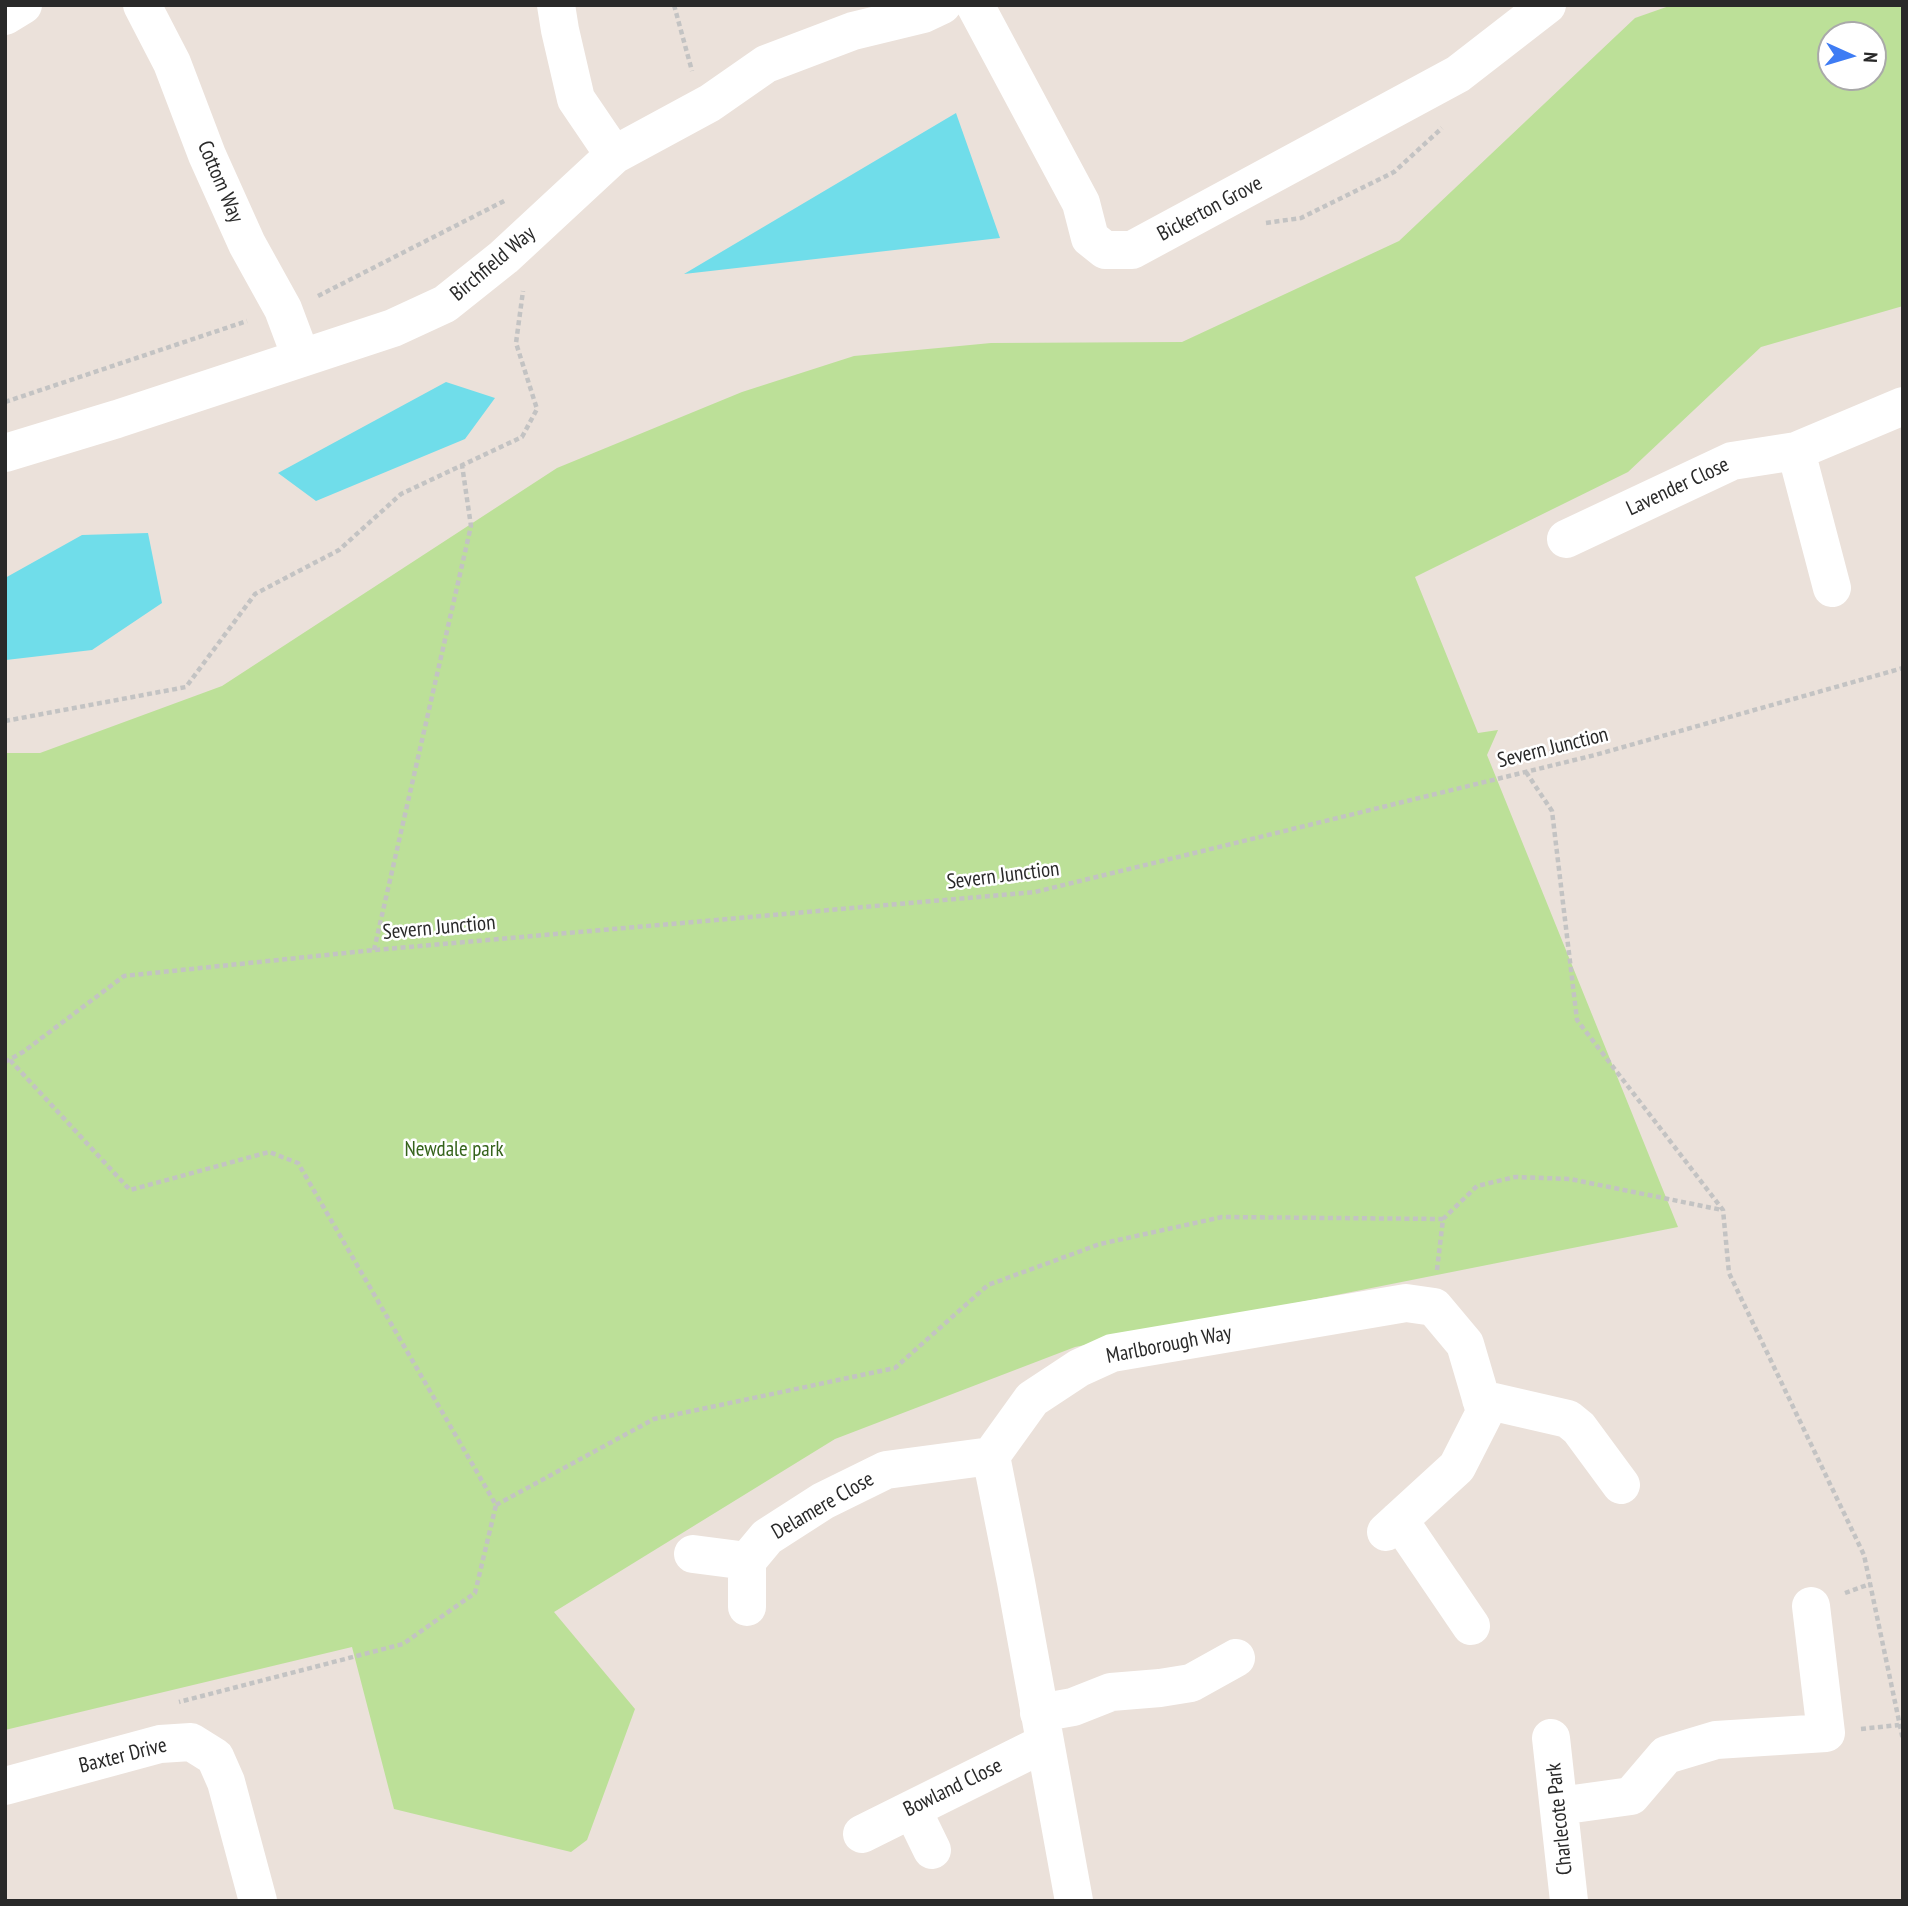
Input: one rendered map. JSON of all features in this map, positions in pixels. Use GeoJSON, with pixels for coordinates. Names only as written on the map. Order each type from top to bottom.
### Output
{"type":"FeatureCollection","features":[{"type":"Feature","properties":{"kind":"street"},"geometry":{"type":"LineString","coordinates":[[5,16],[23,5]]}},
{"type":"Feature","properties":{"kind":"street","name":"Cottom Way"},"geometry":{"type":"LineString","coordinates":[[142,5],[172,63],[207,155],[247,244],[283,309],[301,357]]}},
{"type":"Feature","properties":{"kind":"street"},"geometry":{"type":"LineString","coordinates":[[556,5],[559,30],[576,99],[614,155]]}},
{"type":"Feature","properties":{"kind":"street","name":"Birchfield Way"},"geometry":{"type":"LineString","coordinates":[[5,453],[393,328],[444,304],[504,257],[614,155],[710,103],[766,64],[849,18],[923,14],[942,5]]}},
{"type":"Feature","properties":{"kind":"street","name":"Bickerton Grove"},"geometry":{"type":"LineString","coordinates":[[975,5],[1081,204],[1090,238],[1105,250],[1132,250],[1458,74],[1547,5]]}},
{"type":"Feature","properties":{"kind":"street","name":"Lavender Close"},"geometry":{"type":"LineString","coordinates":[[1566,539],[1732,461],[1796,451],[1903,407]]}},
{"type":"Feature","properties":{"kind":"street"},"geometry":{"type":"LineString","coordinates":[[1796,451],[1832,588]]}},
{"type":"Feature","properties":{"kind":"street","name":"Marlborough Way"},"geometry":{"type":"LineString","coordinates":[[991,1457],[1032,1399],[1079,1368],[1112,1353],[1406,1303],[1434,1307]]}},
{"type":"Feature","properties":{"kind":"street"},"geometry":{"type":"LineString","coordinates":[[1434,1307],[1465,1345],[1485,1412],[1457,1467],[1392,1526],[1471,1626]]}},
{"type":"Feature","properties":{"kind":"street"},"geometry":{"type":"LineString","coordinates":[[1481,1399],[1556,1414],[1568,1419],[1578,1428],[1621,1485]]}},
{"type":"Feature","properties":{"kind":"street"},"geometry":{"type":"LineString","coordinates":[[991,1457],[1074,1901]]}},
{"type":"Feature","properties":{"kind":"street","name":"Delamere Close"},"geometry":{"type":"LineString","coordinates":[[747,1561],[767,1537],[823,1501],[886,1470],[991,1457]]}},
{"type":"Feature","properties":{"kind":"street"},"geometry":{"type":"LineString","coordinates":[[693,1554],[747,1561],[747,1607]]}},
{"type":"Feature","properties":{"kind":"street"},"geometry":{"type":"LineString","coordinates":[[1559,1806],[1631,1796],[1666,1755],[1716,1740],[1826,1733],[1811,1606]]}},
{"type":"Feature","properties":{"kind":"street","name":"Bowland Close"},"geometry":{"type":"LineString","coordinates":[[862,1834],[912,1809],[1073,1707],[1111,1692],[1191,1683],[1237,1658]]}},
{"type":"Feature","properties":{"kind":"street","name":"Charlecote Park"},"geometry":{"type":"LineString","coordinates":[[1551,1738],[1569,1901]]}},
{"type":"Feature","properties":{"kind":"street","name":"Baxter Drive"},"geometry":{"type":"LineString","coordinates":[[5,1786],[160,1744],[191,1742],[215,1757],[226,1782],[258,1901]]}},
{"type":"Feature","properties":{"kind":"street"},"geometry":{"type":"LineString","coordinates":[[912,1809],[932,1850]]}},
{"type":"Feature","properties":{"kind":"path"},"geometry":{"type":"LineString","coordinates":[[674,5],[694,76],[710,103]]}},
{"type":"Feature","properties":{"kind":"path"},"geometry":{"type":"LineString","coordinates":[[5,721],[186,687],[255,594],[339,550],[401,494],[522,437],[537,410],[516,343],[523,291],[517,273],[504,257]]}},
{"type":"Feature","properties":{"kind":"path"},"geometry":{"type":"LineString","coordinates":[[374,950],[471,526],[462,465]]}},
{"type":"Feature","properties":{"kind":"path","name":"Severn Junction"},"geometry":{"type":"LineString","coordinates":[[8,1061],[124,976],[374,950],[1035,892],[1595,755],[1903,668]]}},
{"type":"Feature","properties":{"kind":"path"},"geometry":{"type":"LineString","coordinates":[[1526,772],[1552,811],[1577,1020],[1723,1210],[1729,1273],[1864,1555],[1903,1740]]}},
{"type":"Feature","properties":{"kind":"path"},"geometry":{"type":"LineString","coordinates":[[8,1061],[130,1190],[269,1152],[298,1163],[496,1505],[475,1593],[403,1644],[178,1703]]}},
{"type":"Feature","properties":{"kind":"path"},"geometry":{"type":"LineString","coordinates":[[1434,1307],[1443,1219],[1477,1186],[1515,1177],[1570,1179],[1723,1210]]}},
{"type":"Feature","properties":{"kind":"path"},"geometry":{"type":"LineString","coordinates":[[496,1505],[654,1419],[895,1368],[988,1285],[1100,1244],[1222,1217],[1443,1219]]}},
{"type":"Feature","properties":{"kind":"green space","name":"Newdale park"},"geometry":{"type":"Polygon","coordinates":[[[1672,5],[1903,5],[1903,306],[1761,347],[1628,472],[1415,577],[1478,733],[1498,730],[1487,755],[1678,1227],[1075,1347],[835,1439],[554,1612],[635,1709],[587,1840],[571,1852],[394,1809],[352,1647],[5,1730],[5,753],[40,753],[222,686],[557,468],[742,392],[854,356],[991,343],[1182,342],[1399,241],[1635,18],[1672,5]]]}},
{"type":"Feature","properties":{"kind":"water"},"geometry":{"type":"Polygon","coordinates":[[[956,113],[1000,238],[684,274],[956,113]]]}},
{"type":"Feature","properties":{"kind":"water"},"geometry":{"type":"Polygon","coordinates":[[[446,382],[495,398],[465,439],[316,501],[278,473],[446,382]]]}},
{"type":"Feature","properties":{"kind":"water"},"geometry":{"type":"Polygon","coordinates":[[[148,533],[162,603],[92,650],[6,660],[5,578],[82,535],[148,533]]]}}]}
